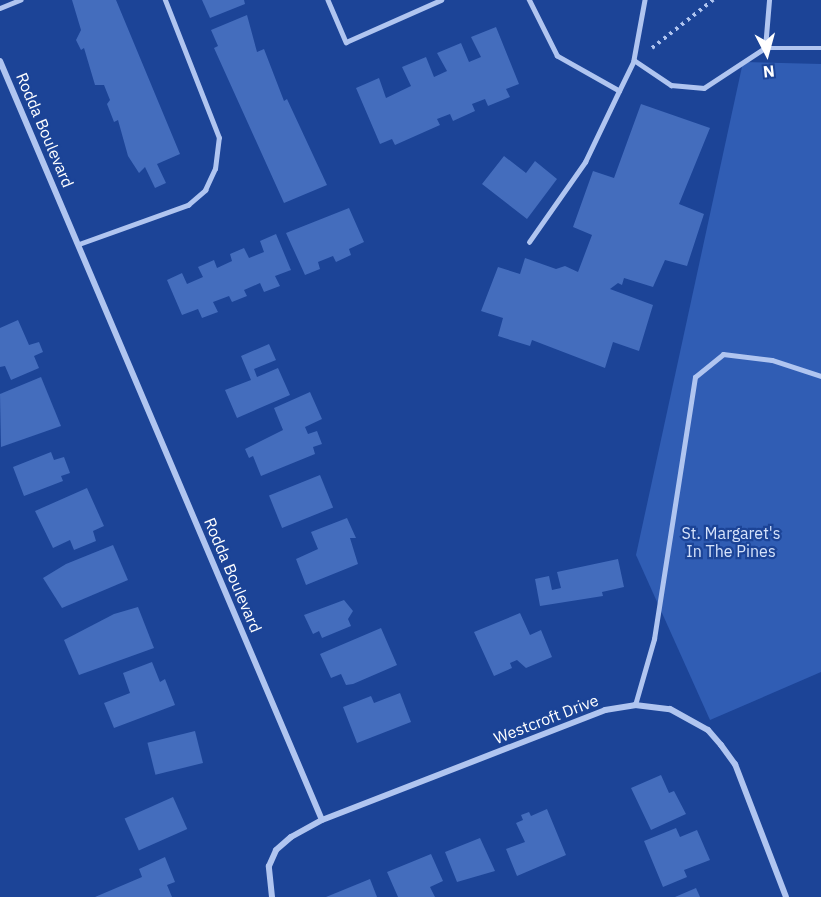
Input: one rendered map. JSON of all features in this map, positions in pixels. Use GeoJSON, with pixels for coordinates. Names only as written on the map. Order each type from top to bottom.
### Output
{"type":"FeatureCollection","features":[{"type":"Feature","properties":{"kind":"street","name":"Rodda Boulevard"},"geometry":{"type":"LineString","coordinates":[[0,61],[80,244],[322,820]]}},
{"type":"Feature","properties":{"kind":"street","name":"Westcroft Drive"},"geometry":{"type":"LineString","coordinates":[[322,820],[605,710],[635,705],[670,710],[708,730],[721,745],[741,779],[786,897]]}},
{"type":"Feature","properties":{"kind":"street"},"geometry":{"type":"LineString","coordinates":[[272,897],[269,866],[276,850],[322,820]]}},
{"type":"Feature","properties":{"kind":"lane"},"geometry":{"type":"LineString","coordinates":[[0,8],[20,0]]}},
{"type":"Feature","properties":{"kind":"lane"},"geometry":{"type":"LineString","coordinates":[[80,244],[188,205],[205,190],[215,170],[219,138],[165,0]]}},
{"type":"Feature","properties":{"kind":"lane"},"geometry":{"type":"LineString","coordinates":[[328,0],[346,42],[441,0]]}},
{"type":"Feature","properties":{"kind":"lane"},"geometry":{"type":"LineString","coordinates":[[529,0],[557,56],[619,91]]}},
{"type":"Feature","properties":{"kind":"lane"},"geometry":{"type":"LineString","coordinates":[[529,242],[585,162],[634,60],[645,0]]}},
{"type":"Feature","properties":{"kind":"lane"},"geometry":{"type":"LineString","coordinates":[[765,48],[769,0]]}},
{"type":"Feature","properties":{"kind":"lane"},"geometry":{"type":"LineString","coordinates":[[634,60],[671,85],[704,88],[765,48],[821,48]]}},
{"type":"Feature","properties":{"kind":"lane"},"geometry":{"type":"LineString","coordinates":[[635,705],[654,639],[695,377],[723,354],[772,360],[821,376]]}},
{"type":"Feature","properties":{"kind":"path"},"geometry":{"type":"LineString","coordinates":[[634,60],[713,0]]}},
{"type":"Feature","properties":{"kind":"green space","name":"St. Margaret's In The Pines"},"geometry":{"type":"Polygon","coordinates":[[[743,62],[821,64],[821,672],[710,720],[636,555],[743,62]]]}},
{"type":"Feature","properties":{"kind":"building"},"geometry":{"type":"Polygon","coordinates":[[[72,0],[116,0],[180,154],[157,164],[166,183],[155,188],[145,167],[139,173],[128,156],[118,120],[114,122],[107,104],[110,100],[104,85],[95,85],[84,48],[81,50],[76,40],[81,30],[72,0]]]}},
{"type":"Feature","properties":{"kind":"building"},"geometry":{"type":"Polygon","coordinates":[[[202,0],[244,0],[245,4],[210,18],[202,0]]]}},
{"type":"Feature","properties":{"kind":"building"},"geometry":{"type":"Polygon","coordinates":[[[247,15],[257,52],[264,49],[284,101],[287,99],[327,185],[284,203],[214,48],[218,46],[211,30],[247,15]]]}},
{"type":"Feature","properties":{"kind":"building"},"geometry":{"type":"Polygon","coordinates":[[[496,27],[519,84],[506,89],[510,97],[488,106],[485,99],[472,104],[475,111],[453,121],[450,114],[437,119],[440,125],[395,145],[392,139],[380,144],[356,88],[379,78],[386,98],[411,86],[402,67],[426,57],[434,77],[447,71],[437,53],[461,43],[469,62],[481,57],[471,37],[496,27]]]}},
{"type":"Feature","properties":{"kind":"building"},"geometry":{"type":"Polygon","coordinates":[[[641,104],[710,128],[679,204],[704,214],[687,266],[665,260],[653,287],[624,278],[622,285],[618,283],[610,289],[653,305],[639,351],[613,342],[605,368],[532,340],[530,346],[498,336],[503,318],[481,311],[498,267],[520,274],[525,258],[556,269],[565,266],[578,272],[592,235],[573,227],[593,171],[614,178],[641,104]]]}},
{"type":"Feature","properties":{"kind":"building"},"geometry":{"type":"Polygon","coordinates":[[[504,156],[526,173],[535,161],[557,179],[527,219],[482,184],[504,156]]]}},
{"type":"Feature","properties":{"kind":"building"},"geometry":{"type":"Polygon","coordinates":[[[349,208],[364,242],[349,249],[351,255],[336,262],[333,256],[318,262],[320,269],[305,275],[286,233],[349,208]]]}},
{"type":"Feature","properties":{"kind":"building"},"geometry":{"type":"Polygon","coordinates":[[[276,234],[291,270],[275,276],[280,286],[264,292],[260,283],[244,290],[247,296],[232,302],[229,296],[213,302],[218,312],[202,318],[198,309],[182,315],[167,280],[182,273],[187,284],[203,277],[198,267],[214,260],[217,268],[232,261],[230,254],[244,248],[249,258],[264,252],[260,241],[276,234]]]}},
{"type":"Feature","properties":{"kind":"building"},"geometry":{"type":"Polygon","coordinates":[[[18,320],[29,345],[39,342],[43,352],[34,356],[39,368],[11,380],[5,366],[0,367],[0,328],[18,320]]]}},
{"type":"Feature","properties":{"kind":"building"},"geometry":{"type":"Polygon","coordinates":[[[269,344],[276,360],[254,369],[257,377],[278,368],[290,395],[237,418],[225,390],[251,380],[241,356],[269,344]]]}},
{"type":"Feature","properties":{"kind":"building"},"geometry":{"type":"Polygon","coordinates":[[[41,377],[61,426],[1,447],[0,394],[41,377]]]}},
{"type":"Feature","properties":{"kind":"building"},"geometry":{"type":"Polygon","coordinates":[[[310,392],[322,419],[305,427],[308,434],[317,431],[322,444],[313,447],[315,454],[261,476],[253,456],[249,458],[245,449],[283,430],[274,408],[310,392]]]}},
{"type":"Feature","properties":{"kind":"building"},"geometry":{"type":"Polygon","coordinates":[[[51,452],[54,460],[64,457],[70,473],[61,476],[63,481],[24,496],[13,467],[51,452]]]}},
{"type":"Feature","properties":{"kind":"building"},"geometry":{"type":"Polygon","coordinates":[[[320,475],[333,507],[282,528],[269,496],[320,475]]]}},
{"type":"Feature","properties":{"kind":"building"},"geometry":{"type":"Polygon","coordinates":[[[87,488],[104,526],[93,531],[96,541],[74,550],[70,540],[53,548],[35,511],[87,488]]]}},
{"type":"Feature","properties":{"kind":"building"},"geometry":{"type":"Polygon","coordinates":[[[347,518],[356,538],[350,538],[358,564],[306,585],[296,559],[318,549],[311,532],[347,518]]]}},
{"type":"Feature","properties":{"kind":"building"},"geometry":{"type":"Polygon","coordinates":[[[113,545],[128,580],[62,608],[43,578],[66,564],[113,545]]]}},
{"type":"Feature","properties":{"kind":"building"},"geometry":{"type":"Polygon","coordinates":[[[618,559],[624,587],[602,592],[603,596],[540,606],[535,579],[549,576],[552,590],[561,588],[557,572],[618,559]]]}},
{"type":"Feature","properties":{"kind":"building"},"geometry":{"type":"Polygon","coordinates":[[[344,600],[353,611],[348,619],[351,626],[322,638],[319,631],[313,634],[304,615],[344,600]]]}},
{"type":"Feature","properties":{"kind":"building"},"geometry":{"type":"Polygon","coordinates":[[[138,607],[154,648],[79,675],[64,640],[114,614],[138,607]]]}},
{"type":"Feature","properties":{"kind":"building"},"geometry":{"type":"Polygon","coordinates":[[[520,613],[530,635],[541,630],[552,657],[526,668],[517,660],[510,663],[512,668],[494,676],[474,632],[520,613]]]}},
{"type":"Feature","properties":{"kind":"building"},"geometry":{"type":"Polygon","coordinates":[[[381,628],[397,665],[353,684],[346,685],[341,674],[331,678],[320,654],[381,628]]]}},
{"type":"Feature","properties":{"kind":"building"},"geometry":{"type":"Polygon","coordinates":[[[152,662],[160,682],[165,679],[175,705],[114,728],[104,703],[130,693],[123,673],[152,662]]]}},
{"type":"Feature","properties":{"kind":"building"},"geometry":{"type":"Polygon","coordinates":[[[400,693],[411,722],[357,743],[343,707],[371,696],[374,703],[400,693]]]}},
{"type":"Feature","properties":{"kind":"building"},"geometry":{"type":"Polygon","coordinates":[[[195,731],[203,763],[155,775],[147,743],[195,731]]]}},
{"type":"Feature","properties":{"kind":"building"},"geometry":{"type":"Polygon","coordinates":[[[661,775],[669,793],[674,791],[686,814],[651,830],[631,788],[661,775]]]}},
{"type":"Feature","properties":{"kind":"building"},"geometry":{"type":"Polygon","coordinates":[[[173,797],[187,829],[139,851],[125,819],[173,797]]]}},
{"type":"Feature","properties":{"kind":"building"},"geometry":{"type":"Polygon","coordinates":[[[547,809],[566,855],[517,876],[506,849],[525,842],[516,823],[523,820],[521,815],[529,812],[531,816],[547,809]]]}},
{"type":"Feature","properties":{"kind":"building"},"geometry":{"type":"Polygon","coordinates":[[[676,828],[680,837],[697,830],[710,860],[684,870],[687,877],[663,887],[644,841],[676,828]]]}},
{"type":"Feature","properties":{"kind":"building"},"geometry":{"type":"Polygon","coordinates":[[[480,838],[495,871],[457,882],[445,852],[480,838]]]}},
{"type":"Feature","properties":{"kind":"building"},"geometry":{"type":"Polygon","coordinates":[[[431,854],[443,881],[430,887],[435,897],[398,897],[387,872],[431,854]]]}},
{"type":"Feature","properties":{"kind":"building"},"geometry":{"type":"Polygon","coordinates":[[[165,857],[175,882],[167,885],[172,897],[95,897],[142,877],[139,869],[165,857]]]}},
{"type":"Feature","properties":{"kind":"building"},"geometry":{"type":"Polygon","coordinates":[[[370,879],[377,897],[326,897],[370,879]]]}},
{"type":"Feature","properties":{"kind":"building"},"geometry":{"type":"Polygon","coordinates":[[[696,888],[700,897],[675,897],[696,888]]]}}]}
